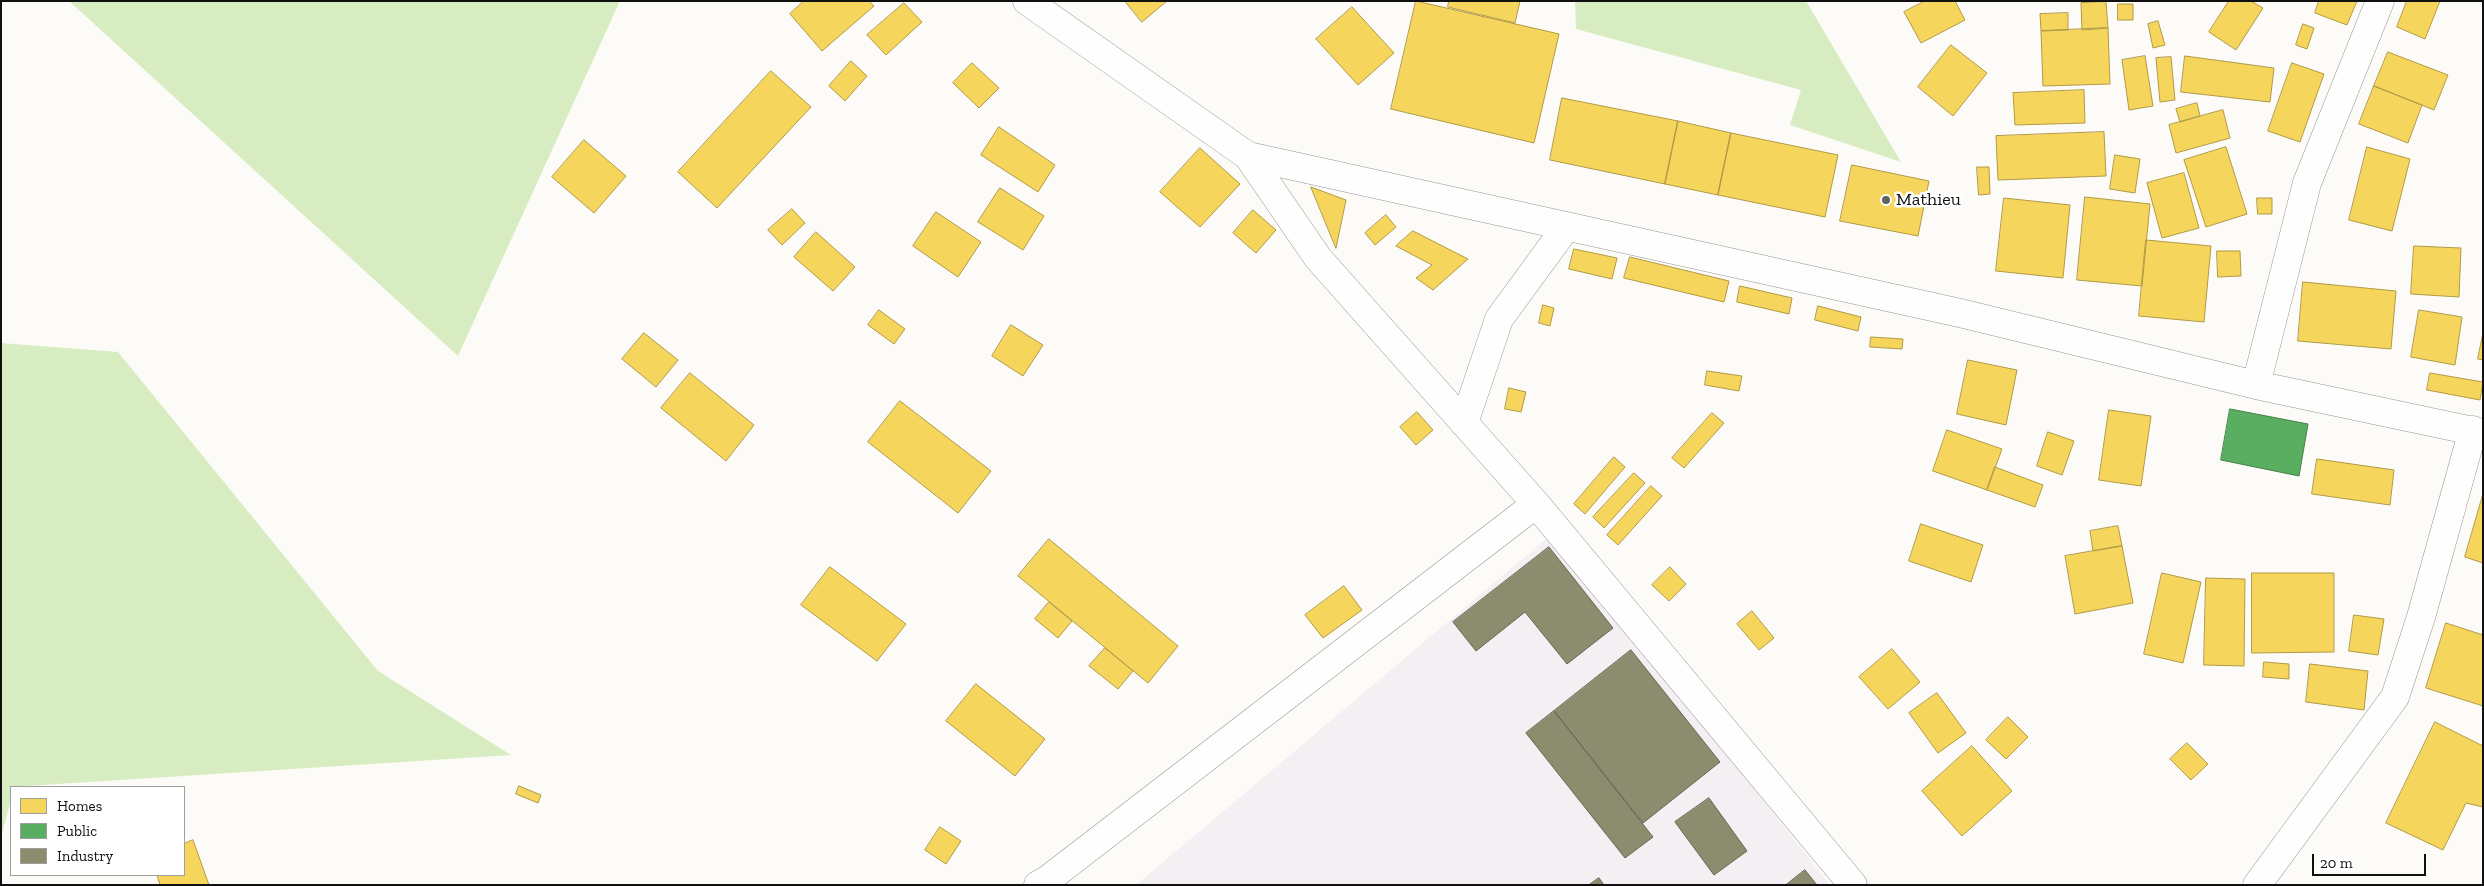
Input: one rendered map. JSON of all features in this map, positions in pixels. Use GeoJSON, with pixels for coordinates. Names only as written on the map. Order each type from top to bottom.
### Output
{"type":"FeatureCollection","features":[{"type":"Feature","properties":{"kind":"street"},"geometry":{"type":"LineString","coordinates":[[1026,1],[1248,156],[1318,258],[1536,504],[1853,885]]}},
{"type":"Feature","properties":{"kind":"street"},"geometry":{"type":"LineString","coordinates":[[2256,384],[2307,183],[2380,1]]}},
{"type":"Feature","properties":{"kind":"street"},"geometry":{"type":"LineString","coordinates":[[1248,156],[1960,313],[2256,384],[2478,431],[2395,697],[2257,885]]}},
{"type":"Feature","properties":{"kind":"street"},"geometry":{"type":"LineString","coordinates":[[1464,423],[1498,319],[1567,226]]}},
{"type":"Feature","properties":{"kind":"street"},"geometry":{"type":"LineString","coordinates":[[1038,885],[1536,504]]}},
{"type":"Feature","properties":{"kind":"shaded area"},"geometry":{"type":"Polygon","coordinates":[[[1552,534],[1830,885],[1136,885],[1552,534]]]}},
{"type":"Feature","properties":{"kind":"green space"},"geometry":{"type":"Polygon","coordinates":[[[69,1],[620,1],[458,356],[69,1]]]}},
{"type":"Feature","properties":{"kind":"green space"},"geometry":{"type":"Polygon","coordinates":[[[1575,1],[1806,1],[1901,162],[1790,125],[1801,90],[1576,29],[1575,1]]]}},
{"type":"Feature","properties":{"kind":"green space"},"geometry":{"type":"Polygon","coordinates":[[[1,343],[118,352],[378,671],[511,755],[10,786],[10,804],[1,837],[1,343]]]}},
{"type":"Feature","properties":{"kind":"building: Homes"},"geometry":{"type":"Polygon","coordinates":[[[804,1],[869,1],[874,6],[822,51],[790,14],[804,1]]]}},
{"type":"Feature","properties":{"kind":"building: Homes"},"geometry":{"type":"Polygon","coordinates":[[[1125,1],[1167,1],[1142,22],[1125,1]]]}},
{"type":"Feature","properties":{"kind":"building: Homes"},"geometry":{"type":"Polygon","coordinates":[[[1416,1],[1559,34],[1534,143],[1391,109],[1416,1]]]}},
{"type":"Feature","properties":{"kind":"building: Homes"},"geometry":{"type":"Polygon","coordinates":[[[1449,1],[1520,1],[1515,23],[1448,7],[1449,1]]]}},
{"type":"Feature","properties":{"kind":"building: Homes"},"geometry":{"type":"Polygon","coordinates":[[[1925,1],[1955,1],[1965,20],[1921,43],[1904,12],[1925,1]]]}},
{"type":"Feature","properties":{"kind":"building: Homes"},"geometry":{"type":"Polygon","coordinates":[[[2229,1],[2251,1],[2263,8],[2236,50],[2209,32],[2229,1]]]}},
{"type":"Feature","properties":{"kind":"building: Homes"},"geometry":{"type":"Polygon","coordinates":[[[2319,1],[2357,1],[2347,25],[2315,13],[2319,1]]]}},
{"type":"Feature","properties":{"kind":"building: Homes"},"geometry":{"type":"Polygon","coordinates":[[[2407,1],[2440,1],[2425,39],[2397,27],[2407,1]]]}},
{"type":"Feature","properties":{"kind":"building: Homes"},"geometry":{"type":"Polygon","coordinates":[[[2106,2],[2108,28],[2082,30],[2081,3],[2106,2]]]}},
{"type":"Feature","properties":{"kind":"building: Homes"},"geometry":{"type":"Polygon","coordinates":[[[904,3],[922,22],[886,55],[867,35],[904,3]]]}},
{"type":"Feature","properties":{"kind":"building: Homes"},"geometry":{"type":"Polygon","coordinates":[[[2118,4],[2133,4],[2133,20],[2118,20],[2118,4]]]}},
{"type":"Feature","properties":{"kind":"building: Homes"},"geometry":{"type":"Polygon","coordinates":[[[1352,7],[1394,53],[1358,85],[1316,39],[1352,7]]]}},
{"type":"Feature","properties":{"kind":"building: Homes"},"geometry":{"type":"Polygon","coordinates":[[[2068,13],[2068,30],[2041,31],[2040,14],[2068,13]]]}},
{"type":"Feature","properties":{"kind":"building: Homes"},"geometry":{"type":"Polygon","coordinates":[[[2158,21],[2165,45],[2153,48],[2148,24],[2158,21]]]}},
{"type":"Feature","properties":{"kind":"building: Homes"},"geometry":{"type":"Polygon","coordinates":[[[2303,24],[2314,28],[2307,49],[2296,45],[2303,24]]]}},
{"type":"Feature","properties":{"kind":"building: Homes"},"geometry":{"type":"Polygon","coordinates":[[[2108,28],[2110,84],[2043,86],[2041,31],[2108,28]]]}},
{"type":"Feature","properties":{"kind":"building: Homes"},"geometry":{"type":"Polygon","coordinates":[[[1951,45],[1987,73],[1953,116],[1918,87],[1951,45]]]}},
{"type":"Feature","properties":{"kind":"building: Homes"},"geometry":{"type":"Polygon","coordinates":[[[2388,52],[2448,75],[2434,110],[2374,86],[2388,52]]]}},
{"type":"Feature","properties":{"kind":"building: Homes"},"geometry":{"type":"Polygon","coordinates":[[[2145,56],[2153,106],[2129,110],[2122,60],[2145,56]]]}},
{"type":"Feature","properties":{"kind":"building: Homes"},"geometry":{"type":"Polygon","coordinates":[[[2185,56],[2274,68],[2270,102],[2181,92],[2185,56]]]}},
{"type":"Feature","properties":{"kind":"building: Homes"},"geometry":{"type":"Polygon","coordinates":[[[2171,57],[2175,100],[2160,102],[2156,58],[2171,57]]]}},
{"type":"Feature","properties":{"kind":"building: Homes"},"geometry":{"type":"Polygon","coordinates":[[[851,61],[867,76],[845,101],[829,86],[851,61]]]}},
{"type":"Feature","properties":{"kind":"building: Homes"},"geometry":{"type":"Polygon","coordinates":[[[972,63],[999,88],[979,108],[953,83],[972,63]]]}},
{"type":"Feature","properties":{"kind":"building: Homes"},"geometry":{"type":"Polygon","coordinates":[[[2292,63],[2324,74],[2300,142],[2268,131],[2292,63]]]}},
{"type":"Feature","properties":{"kind":"building: Homes"},"geometry":{"type":"Polygon","coordinates":[[[771,71],[811,107],[717,208],[678,172],[771,71]]]}},
{"type":"Feature","properties":{"kind":"building: Homes"},"geometry":{"type":"Polygon","coordinates":[[[2374,86],[2422,105],[2408,143],[2359,124],[2374,86]]]}},
{"type":"Feature","properties":{"kind":"building: Homes"},"geometry":{"type":"Polygon","coordinates":[[[2084,90],[2085,123],[2015,125],[2013,93],[2084,90]]]}},
{"type":"Feature","properties":{"kind":"building: Homes"},"geometry":{"type":"Polygon","coordinates":[[[1562,98],[1678,121],[1665,184],[1550,160],[1562,98]]]}},
{"type":"Feature","properties":{"kind":"building: Homes"},"geometry":{"type":"Polygon","coordinates":[[[2197,103],[2200,116],[2180,122],[2176,109],[2197,103]]]}},
{"type":"Feature","properties":{"kind":"building: Homes"},"geometry":{"type":"Polygon","coordinates":[[[2223,110],[2230,138],[2176,153],[2169,125],[2223,110]]]}},
{"type":"Feature","properties":{"kind":"building: Homes"},"geometry":{"type":"Polygon","coordinates":[[[1678,121],[1731,133],[1718,195],[1665,184],[1678,121]]]}},
{"type":"Feature","properties":{"kind":"building: Homes"},"geometry":{"type":"Polygon","coordinates":[[[999,127],[1055,165],[1038,192],[981,155],[999,127]]]}},
{"type":"Feature","properties":{"kind":"building: Homes"},"geometry":{"type":"Polygon","coordinates":[[[2104,132],[2106,176],[1998,180],[1996,136],[2104,132]]]}},
{"type":"Feature","properties":{"kind":"building: Homes"},"geometry":{"type":"Polygon","coordinates":[[[1731,133],[1838,155],[1825,217],[1718,195],[1731,133]]]}},
{"type":"Feature","properties":{"kind":"building: Homes"},"geometry":{"type":"Polygon","coordinates":[[[584,140],[626,176],[594,213],[552,177],[584,140]]]}},
{"type":"Feature","properties":{"kind":"building: Homes"},"geometry":{"type":"Polygon","coordinates":[[[2226,147],[2247,214],[2206,227],[2184,160],[2226,147]]]}},
{"type":"Feature","properties":{"kind":"building: Homes"},"geometry":{"type":"Polygon","coordinates":[[[2367,147],[2410,159],[2392,231],[2349,220],[2367,147]]]}},
{"type":"Feature","properties":{"kind":"building: Homes"},"geometry":{"type":"Polygon","coordinates":[[[1200,148],[1240,184],[1200,227],[1160,192],[1200,148]]]}},
{"type":"Feature","properties":{"kind":"building: Homes"},"geometry":{"type":"Polygon","coordinates":[[[2115,155],[2140,159],[2135,193],[2110,189],[2115,155]]]}},
{"type":"Feature","properties":{"kind":"building: Homes"},"geometry":{"type":"Polygon","coordinates":[[[1852,165],[1929,181],[1918,236],[1840,221],[1852,165]]]}},
{"type":"Feature","properties":{"kind":"building: Homes"},"geometry":{"type":"Polygon","coordinates":[[[1977,167],[1989,167],[1990,194],[1979,195],[1977,167]]]}},
{"type":"Feature","properties":{"kind":"building: Homes"},"geometry":{"type":"Polygon","coordinates":[[[2184,173],[2199,228],[2162,238],[2147,183],[2184,173]]]}},
{"type":"Feature","properties":{"kind":"building: Homes"},"geometry":{"type":"Polygon","coordinates":[[[1311,187],[1346,200],[1336,248],[1311,187]]]}},
{"type":"Feature","properties":{"kind":"building: Homes"},"geometry":{"type":"Polygon","coordinates":[[[1000,188],[1044,216],[1023,250],[978,222],[1000,188]]]}},
{"type":"Feature","properties":{"kind":"building: Homes"},"geometry":{"type":"Polygon","coordinates":[[[2085,197],[2150,204],[2142,286],[2077,280],[2085,197]]]}},
{"type":"Feature","properties":{"kind":"building: Homes"},"geometry":{"type":"Polygon","coordinates":[[[2004,198],[2070,205],[2063,278],[1996,271],[2004,198]]]}},
{"type":"Feature","properties":{"kind":"building: Homes"},"geometry":{"type":"Polygon","coordinates":[[[2257,198],[2272,198],[2272,214],[2258,214],[2257,198]]]}},
{"type":"Feature","properties":{"kind":"building: Homes"},"geometry":{"type":"Polygon","coordinates":[[[792,209],[805,223],[782,245],[768,230],[792,209]]]}},
{"type":"Feature","properties":{"kind":"building: Homes"},"geometry":{"type":"Polygon","coordinates":[[[1253,210],[1276,230],[1256,253],[1233,233],[1253,210]]]}},
{"type":"Feature","properties":{"kind":"building: Homes"},"geometry":{"type":"Polygon","coordinates":[[[936,212],[981,242],[958,277],[913,246],[936,212]]]}},
{"type":"Feature","properties":{"kind":"building: Homes"},"geometry":{"type":"Polygon","coordinates":[[[1386,215],[1396,227],[1375,245],[1365,233],[1386,215]]]}},
{"type":"Feature","properties":{"kind":"building: Homes"},"geometry":{"type":"Polygon","coordinates":[[[1413,231],[1468,259],[1433,290],[1416,278],[1432,265],[1396,246],[1413,231]]]}},
{"type":"Feature","properties":{"kind":"building: Homes"},"geometry":{"type":"Polygon","coordinates":[[[816,232],[855,267],[833,291],[794,257],[816,232]]]}},
{"type":"Feature","properties":{"kind":"building: Homes"},"geometry":{"type":"Polygon","coordinates":[[[2146,240],[2211,246],[2204,322],[2139,316],[2146,240]]]}},
{"type":"Feature","properties":{"kind":"building: Homes"},"geometry":{"type":"Polygon","coordinates":[[[2414,246],[2461,248],[2459,297],[2411,294],[2414,246]]]}},
{"type":"Feature","properties":{"kind":"building: Homes"},"geometry":{"type":"Polygon","coordinates":[[[1574,249],[1617,258],[1612,279],[1569,269],[1574,249]]]}},
{"type":"Feature","properties":{"kind":"building: Homes"},"geometry":{"type":"Polygon","coordinates":[[[2217,251],[2240,251],[2241,276],[2218,277],[2217,251]]]}},
{"type":"Feature","properties":{"kind":"building: Homes"},"geometry":{"type":"Polygon","coordinates":[[[1630,257],[1729,281],[1724,302],[1624,278],[1630,257]]]}},
{"type":"Feature","properties":{"kind":"building: Homes"},"geometry":{"type":"Polygon","coordinates":[[[2303,282],[2396,291],[2391,349],[2298,341],[2303,282]]]}},
{"type":"Feature","properties":{"kind":"building: Homes"},"geometry":{"type":"Polygon","coordinates":[[[1740,286],[1792,298],[1789,314],[1737,302],[1740,286]]]}},
{"type":"Feature","properties":{"kind":"building: Homes"},"geometry":{"type":"Polygon","coordinates":[[[1543,305],[1554,308],[1550,326],[1539,323],[1543,305]]]}},
{"type":"Feature","properties":{"kind":"building: Homes"},"geometry":{"type":"Polygon","coordinates":[[[1818,306],[1861,317],[1858,331],[1815,320],[1818,306]]]}},
{"type":"Feature","properties":{"kind":"building: Homes"},"geometry":{"type":"Polygon","coordinates":[[[879,310],[905,329],[894,344],[868,325],[879,310]]]}},
{"type":"Feature","properties":{"kind":"building: Homes"},"geometry":{"type":"Polygon","coordinates":[[[2419,310],[2462,317],[2455,365],[2411,357],[2419,310]]]}},
{"type":"Feature","properties":{"kind":"building: Homes"},"geometry":{"type":"Polygon","coordinates":[[[1011,325],[1043,345],[1023,376],[992,356],[1011,325]]]}},
{"type":"Feature","properties":{"kind":"building: Homes"},"geometry":{"type":"Polygon","coordinates":[[[644,333],[678,360],[656,387],[622,359],[644,333]]]}},
{"type":"Feature","properties":{"kind":"building: Homes"},"geometry":{"type":"Polygon","coordinates":[[[2483,333],[2483,360],[2478,359],[2483,333]]]}},
{"type":"Feature","properties":{"kind":"building: Homes"},"geometry":{"type":"Polygon","coordinates":[[[1871,337],[1903,339],[1902,349],[1870,347],[1871,337]]]}},
{"type":"Feature","properties":{"kind":"building: Homes"},"geometry":{"type":"Polygon","coordinates":[[[1968,360],[2017,370],[2006,425],[1957,414],[1968,360]]]}},
{"type":"Feature","properties":{"kind":"building: Homes"},"geometry":{"type":"Polygon","coordinates":[[[1707,371],[1742,376],[1739,391],[1705,385],[1707,371]]]}},
{"type":"Feature","properties":{"kind":"building: Homes"},"geometry":{"type":"Polygon","coordinates":[[[690,373],[754,425],[726,461],[661,408],[690,373]]]}},
{"type":"Feature","properties":{"kind":"building: Homes"},"geometry":{"type":"Polygon","coordinates":[[[2430,373],[2483,382],[2480,400],[2427,390],[2430,373]]]}},
{"type":"Feature","properties":{"kind":"building: Homes"},"geometry":{"type":"Polygon","coordinates":[[[1509,388],[1526,392],[1521,412],[1505,409],[1509,388]]]}},
{"type":"Feature","properties":{"kind":"building: Homes"},"geometry":{"type":"Polygon","coordinates":[[[900,401],[991,471],[958,513],[868,442],[900,401]]]}},
{"type":"Feature","properties":{"kind":"building: Homes"},"geometry":{"type":"Polygon","coordinates":[[[2109,410],[2151,416],[2141,486],[2099,480],[2109,410]]]}},
{"type":"Feature","properties":{"kind":"building: Homes"},"geometry":{"type":"Polygon","coordinates":[[[1417,412],[1433,430],[1416,445],[1400,427],[1417,412]]]}},
{"type":"Feature","properties":{"kind":"building: Homes"},"geometry":{"type":"Polygon","coordinates":[[[1712,413],[1724,423],[1684,468],[1672,458],[1712,413]]]}},
{"type":"Feature","properties":{"kind":"building: Homes"},"geometry":{"type":"Polygon","coordinates":[[[1947,430],[2002,449],[1987,490],[1933,471],[1947,430]]]}},
{"type":"Feature","properties":{"kind":"building: Homes"},"geometry":{"type":"Polygon","coordinates":[[[2048,432],[2074,441],[2062,475],[2037,466],[2048,432]]]}},
{"type":"Feature","properties":{"kind":"building: Homes"},"geometry":{"type":"Polygon","coordinates":[[[1614,457],[1625,467],[1585,514],[1574,504],[1614,457]]]}},
{"type":"Feature","properties":{"kind":"building: Homes"},"geometry":{"type":"Polygon","coordinates":[[[2317,459],[2394,470],[2390,505],[2312,494],[2317,459]]]}},
{"type":"Feature","properties":{"kind":"building: Homes"},"geometry":{"type":"Polygon","coordinates":[[[1995,467],[2043,485],[2035,507],[1987,490],[1995,467]]]}},
{"type":"Feature","properties":{"kind":"building: Homes"},"geometry":{"type":"Polygon","coordinates":[[[1634,473],[1645,483],[1604,528],[1593,517],[1634,473]]]}},
{"type":"Feature","properties":{"kind":"building: Homes"},"geometry":{"type":"Polygon","coordinates":[[[1651,486],[1662,496],[1618,545],[1607,535],[1651,486]]]}},
{"type":"Feature","properties":{"kind":"building: Homes"},"geometry":{"type":"Polygon","coordinates":[[[2483,494],[2483,563],[2465,557],[2483,494]]]}},
{"type":"Feature","properties":{"kind":"building: Homes"},"geometry":{"type":"Polygon","coordinates":[[[1921,524],[1983,545],[1971,582],[1909,561],[1921,524]]]}},
{"type":"Feature","properties":{"kind":"building: Homes"},"geometry":{"type":"Polygon","coordinates":[[[2118,526],[2122,546],[2093,551],[2090,531],[2118,526]]]}},
{"type":"Feature","properties":{"kind":"building: Homes"},"geometry":{"type":"Polygon","coordinates":[[[1049,539],[1178,646],[1148,683],[1018,576],[1049,539]]]}},
{"type":"Feature","properties":{"kind":"building: Homes"},"geometry":{"type":"Polygon","coordinates":[[[2122,546],[2133,603],[2075,614],[2065,556],[2122,546]]]}},
{"type":"Feature","properties":{"kind":"building: Homes"},"geometry":{"type":"Polygon","coordinates":[[[830,567],[906,624],[877,661],[801,605],[830,567]]]}},
{"type":"Feature","properties":{"kind":"building: Homes"},"geometry":{"type":"Polygon","coordinates":[[[1670,567],[1686,584],[1669,601],[1652,585],[1670,567]]]}},
{"type":"Feature","properties":{"kind":"building: Homes"},"geometry":{"type":"Polygon","coordinates":[[[2162,573],[2201,582],[2183,663],[2144,654],[2162,573]]]}},
{"type":"Feature","properties":{"kind":"building: Homes"},"geometry":{"type":"Polygon","coordinates":[[[2252,573],[2334,573],[2334,652],[2252,653],[2252,573]]]}},
{"type":"Feature","properties":{"kind":"building: Homes"},"geometry":{"type":"Polygon","coordinates":[[[2206,578],[2245,579],[2244,666],[2204,665],[2206,578]]]}},
{"type":"Feature","properties":{"kind":"building: Homes"},"geometry":{"type":"Polygon","coordinates":[[[1344,586],[1362,610],[1323,638],[1305,615],[1344,586]]]}},
{"type":"Feature","properties":{"kind":"building: Homes"},"geometry":{"type":"Polygon","coordinates":[[[1049,602],[1072,621],[1058,638],[1035,619],[1049,602]]]}},
{"type":"Feature","properties":{"kind":"building: Homes"},"geometry":{"type":"Polygon","coordinates":[[[1752,611],[1774,638],[1759,650],[1737,624],[1752,611]]]}},
{"type":"Feature","properties":{"kind":"building: Homes"},"geometry":{"type":"Polygon","coordinates":[[[2354,615],[2384,619],[2378,655],[2349,651],[2354,615]]]}},
{"type":"Feature","properties":{"kind":"building: Homes"},"geometry":{"type":"Polygon","coordinates":[[[2446,623],[2483,635],[2483,706],[2426,688],[2446,623]]]}},
{"type":"Feature","properties":{"kind":"building: Homes"},"geometry":{"type":"Polygon","coordinates":[[[1105,648],[1133,671],[1118,689],[1089,666],[1105,648]]]}},
{"type":"Feature","properties":{"kind":"building: Homes"},"geometry":{"type":"Polygon","coordinates":[[[1892,649],[1920,682],[1888,709],[1859,677],[1892,649]]]}},
{"type":"Feature","properties":{"kind":"building: Homes"},"geometry":{"type":"Polygon","coordinates":[[[2264,662],[2289,664],[2289,679],[2263,677],[2264,662]]]}},
{"type":"Feature","properties":{"kind":"building: Homes"},"geometry":{"type":"Polygon","coordinates":[[[2310,664],[2368,671],[2364,710],[2306,702],[2310,664]]]}},
{"type":"Feature","properties":{"kind":"building: Homes"},"geometry":{"type":"Polygon","coordinates":[[[976,684],[1045,739],[1015,776],[946,721],[976,684]]]}},
{"type":"Feature","properties":{"kind":"building: Homes"},"geometry":{"type":"Polygon","coordinates":[[[1937,693],[1966,733],[1938,753],[1909,713],[1937,693]]]}},
{"type":"Feature","properties":{"kind":"building: Homes"},"geometry":{"type":"Polygon","coordinates":[[[2008,717],[2028,737],[2006,759],[1986,740],[2008,717]]]}},
{"type":"Feature","properties":{"kind":"building: Homes"},"geometry":{"type":"Polygon","coordinates":[[[2435,722],[2483,746],[2483,807],[2466,803],[2443,850],[2386,823],[2435,722]]]}},
{"type":"Feature","properties":{"kind":"building: Homes"},"geometry":{"type":"Polygon","coordinates":[[[2187,743],[2208,764],[2191,780],[2170,759],[2187,743]]]}},
{"type":"Feature","properties":{"kind":"building: Homes"},"geometry":{"type":"Polygon","coordinates":[[[1972,746],[2012,791],[1962,836],[1922,791],[1972,746]]]}},
{"type":"Feature","properties":{"kind":"building: Homes"},"geometry":{"type":"Polygon","coordinates":[[[519,786],[541,795],[538,803],[516,794],[519,786]]]}},
{"type":"Feature","properties":{"kind":"building: Homes"},"geometry":{"type":"Polygon","coordinates":[[[940,827],[961,841],[946,864],[925,850],[940,827]]]}},
{"type":"Feature","properties":{"kind":"building: Homes"},"geometry":{"type":"Polygon","coordinates":[[[193,840],[209,885],[160,885],[157,876],[185,876],[185,844],[193,840]]]}},
{"type":"Feature","properties":{"kind":"building: Public"},"geometry":{"type":"Polygon","coordinates":[[[2230,409],[2308,424],[2299,476],[2221,460],[2230,409]]]}},
{"type":"Feature","properties":{"kind":"building: Industry"},"geometry":{"type":"Polygon","coordinates":[[[1549,547],[1613,628],[1567,664],[1525,612],[1476,651],[1453,622],[1549,547]]]}},
{"type":"Feature","properties":{"kind":"building: Industry"},"geometry":{"type":"Polygon","coordinates":[[[1631,650],[1720,762],[1643,823],[1554,711],[1631,650]]]}},
{"type":"Feature","properties":{"kind":"building: Industry"},"geometry":{"type":"Polygon","coordinates":[[[1554,711],[1653,837],[1625,858],[1526,733],[1554,711]]]}},
{"type":"Feature","properties":{"kind":"building: Industry"},"geometry":{"type":"Polygon","coordinates":[[[1709,798],[1747,851],[1714,875],[1675,822],[1709,798]]]}},
{"type":"Feature","properties":{"kind":"building: Industry"},"geometry":{"type":"Polygon","coordinates":[[[1805,870],[1817,885],[1786,885],[1805,870]]]}},
{"type":"Feature","properties":{"kind":"building: Industry"},"geometry":{"type":"Polygon","coordinates":[[[1599,878],[1604,885],[1589,885],[1599,878]]]}},
{"type":"Feature","properties":{"kind":"place","name":"Mathieu"},"geometry":{"type":"Point","coordinates":[1886,200]}}]}
